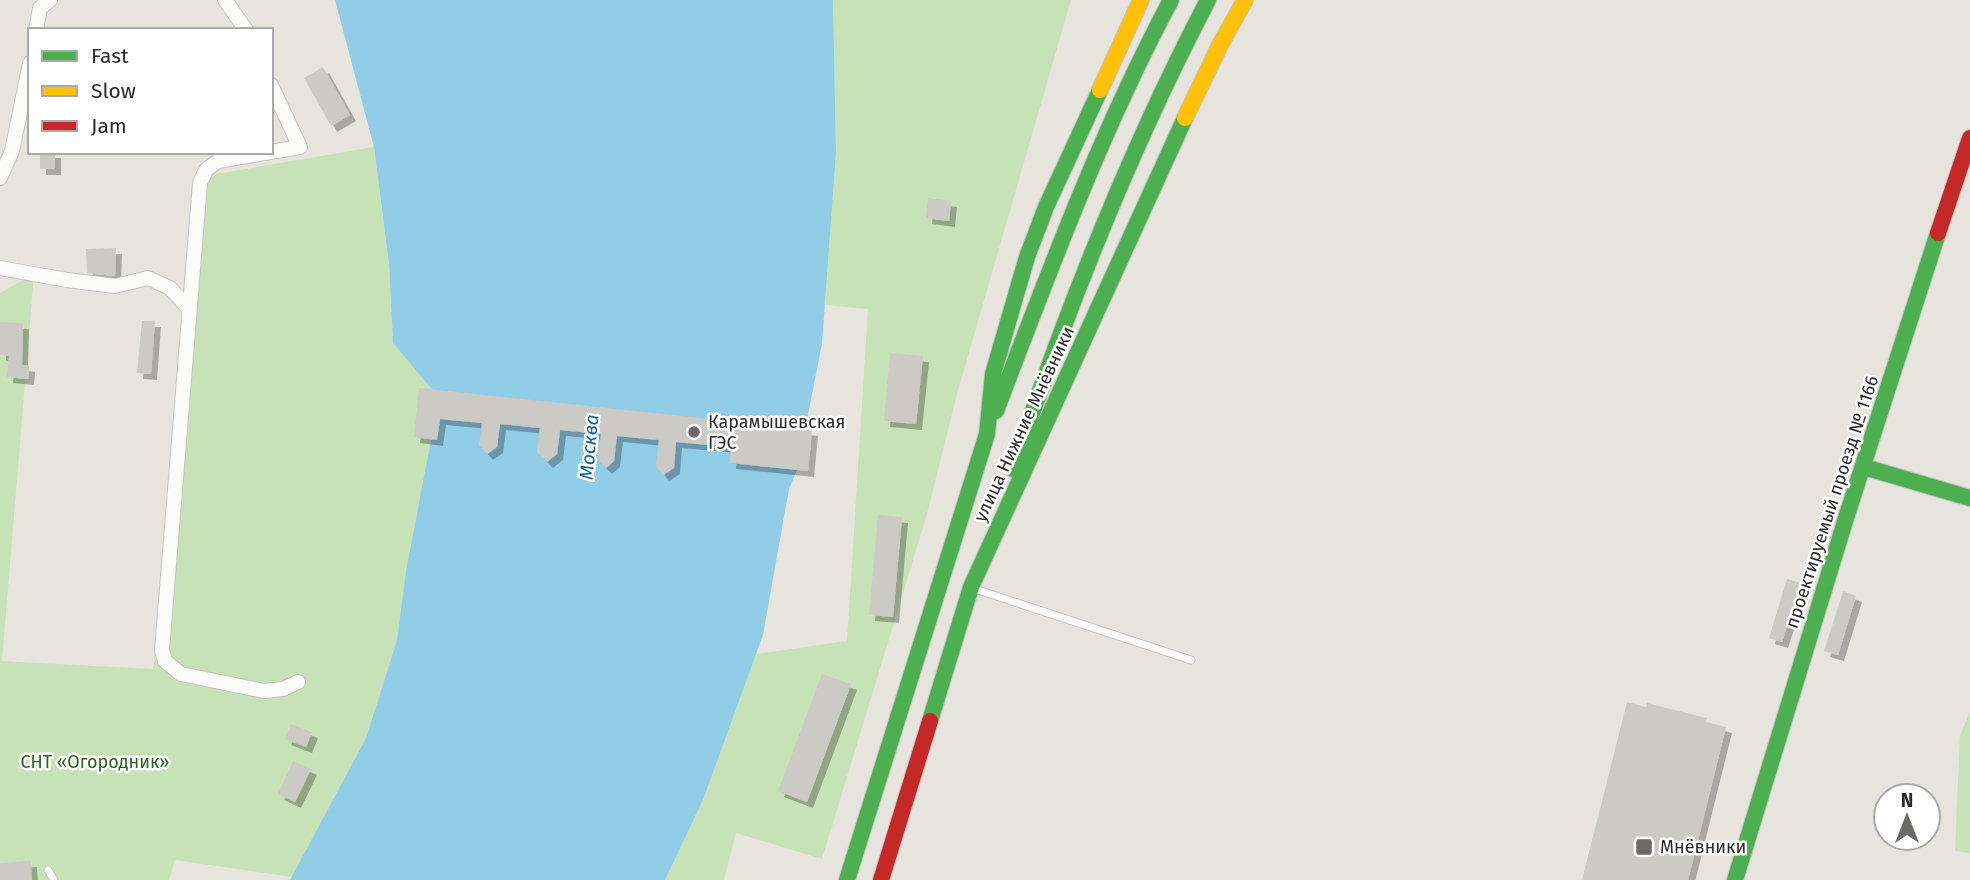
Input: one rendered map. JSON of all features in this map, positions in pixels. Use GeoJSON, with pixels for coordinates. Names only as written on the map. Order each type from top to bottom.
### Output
{"type":"FeatureCollection","features":[{"type":"Feature","properties":{"kind":"main road","name":"улица Нижние Мнёвники"},"geometry":{"type":"LineString","coordinates":[[847,880],[987,435],[993,374],[1027,257],[1046,206],[1142,0]]}},
{"type":"Feature","properties":{"kind":"main road"},"geometry":{"type":"LineString","coordinates":[[987,435],[1070,217],[1149,41],[1171,0]]}},
{"type":"Feature","properties":{"kind":"main road"},"geometry":{"type":"LineString","coordinates":[[985,553],[1038,393],[1101,224],[1178,54],[1208,0]]}},
{"type":"Feature","properties":{"kind":"main road","name":"улица Нижние Мнёвники"},"geometry":{"type":"LineString","coordinates":[[881,880],[971,587],[985,553],[1150,191],[1220,45],[1245,0]]}},
{"type":"Feature","properties":{"kind":"main road","name":"проектируемый проезд № 1166"},"geometry":{"type":"LineString","coordinates":[[1735,880],[1838,544],[1970,138]]}},
{"type":"Feature","properties":{"kind":"main road"},"geometry":{"type":"LineString","coordinates":[[1864,467],[1970,498]]}},
{"type":"Feature","properties":{"kind":"street"},"geometry":{"type":"LineString","coordinates":[[225,0],[245,28]]}},
{"type":"Feature","properties":{"kind":"street"},"geometry":{"type":"LineString","coordinates":[[36,28],[41,3]]}},
{"type":"Feature","properties":{"kind":"street"},"geometry":{"type":"LineString","coordinates":[[0,178],[12,151],[28,73]]}},
{"type":"Feature","properties":{"kind":"street"},"geometry":{"type":"LineString","coordinates":[[273,89],[300,148],[273,152]]}},
{"type":"Feature","properties":{"kind":"street"},"geometry":{"type":"LineString","coordinates":[[262,154],[218,161],[206,170],[200,183],[162,650],[165,661],[181,674],[264,691],[283,689],[298,682]]}},
{"type":"Feature","properties":{"kind":"street"},"geometry":{"type":"LineString","coordinates":[[0,268],[115,286],[148,278],[170,288],[189,309]]}},
{"type":"Feature","properties":{"kind":"lane"},"geometry":{"type":"LineString","coordinates":[[971,587],[1191,660]]}},
{"type":"Feature","properties":{"kind":"lane"},"geometry":{"type":"LineString","coordinates":[[48,870],[54,880]]}},
{"type":"Feature","properties":{"kind":"green space"},"geometry":{"type":"Polygon","coordinates":[[[833,0],[1071,0],[957,394],[927,514],[822,859],[736,833],[724,880],[665,880],[703,800],[756,654],[847,641],[868,309],[825,305],[836,153],[833,0]]]}},
{"type":"Feature","properties":{"kind":"green space","name":"СНТ «Огородник»"},"geometry":{"type":"Polygon","coordinates":[[[374,147],[389,264],[393,343],[439,398],[406,571],[397,640],[366,738],[292,877],[175,860],[169,880],[0,880],[0,293],[34,274],[2,661],[153,669],[205,176],[374,147]]]}},
{"type":"Feature","properties":{"kind":"green space"},"geometry":{"type":"Polygon","coordinates":[[[1970,712],[1970,853],[1955,851],[1960,735],[1970,712]]]}},
{"type":"Feature","properties":{"kind":"water","name":"Москва"},"geometry":{"type":"Polygon","coordinates":[[[335,0],[833,0],[836,153],[822,344],[797,470],[789,489],[763,635],[703,800],[665,880],[290,880],[366,738],[397,640],[406,571],[439,398],[393,343],[389,264],[374,147],[335,0]]]}},
{"type":"Feature","properties":{"kind":"building"},"geometry":{"type":"Polygon","coordinates":[[[323,67],[350,115],[331,126],[304,78],[323,67]]]}},
{"type":"Feature","properties":{"kind":"building"},"geometry":{"type":"Polygon","coordinates":[[[40,154],[55,154],[55,169],[40,169],[40,154]]]}},
{"type":"Feature","properties":{"kind":"building"},"geometry":{"type":"Polygon","coordinates":[[[928,198],[951,201],[949,221],[926,218],[928,198]]]}},
{"type":"Feature","properties":{"kind":"building"},"geometry":{"type":"Polygon","coordinates":[[[116,248],[115,276],[87,273],[86,249],[116,248]]]}},
{"type":"Feature","properties":{"kind":"building"},"geometry":{"type":"Polygon","coordinates":[[[142,321],[155,321],[151,374],[137,373],[142,321]]]}},
{"type":"Feature","properties":{"kind":"building"},"geometry":{"type":"Polygon","coordinates":[[[0,322],[23,323],[22,365],[29,366],[28,379],[7,377],[9,356],[0,355],[0,322]]]}},
{"type":"Feature","properties":{"kind":"building"},"geometry":{"type":"Polygon","coordinates":[[[890,353],[923,356],[916,424],[884,421],[890,353]]]}},
{"type":"Feature","properties":{"kind":"building","name":"Карамышевская ГЭС"},"geometry":{"type":"Polygon","coordinates":[[[419,388],[812,430],[808,471],[730,463],[731,447],[676,442],[674,468],[663,475],[656,466],[659,440],[617,436],[614,461],[606,468],[598,460],[601,434],[560,430],[557,454],[547,462],[537,452],[540,428],[500,424],[497,447],[487,454],[479,445],[482,423],[440,419],[437,440],[414,437],[419,388]]]}},
{"type":"Feature","properties":{"kind":"building"},"geometry":{"type":"Polygon","coordinates":[[[878,515],[902,517],[893,617],[869,615],[878,515]]]}},
{"type":"Feature","properties":{"kind":"building"},"geometry":{"type":"Polygon","coordinates":[[[1787,579],[1801,583],[1782,642],[1769,638],[1787,579]]]}},
{"type":"Feature","properties":{"kind":"building"},"geometry":{"type":"Polygon","coordinates":[[[1843,591],[1856,596],[1838,655],[1824,651],[1843,591]]]}},
{"type":"Feature","properties":{"kind":"building"},"geometry":{"type":"Polygon","coordinates":[[[822,674],[851,684],[807,802],[778,791],[822,674]]]}},
{"type":"Feature","properties":{"kind":"building"},"geometry":{"type":"Polygon","coordinates":[[[1627,702],[1646,707],[1647,703],[1707,718],[1706,722],[1726,727],[1688,880],[1582,880],[1627,702]]]}},
{"type":"Feature","properties":{"kind":"building"},"geometry":{"type":"Polygon","coordinates":[[[291,724],[312,732],[306,747],[285,739],[291,724]]]}},
{"type":"Feature","properties":{"kind":"building"},"geometry":{"type":"Polygon","coordinates":[[[293,761],[311,769],[295,802],[278,794],[293,761]]]}},
{"type":"Feature","properties":{"kind":"building"},"geometry":{"type":"Polygon","coordinates":[[[31,861],[32,880],[0,880],[0,863],[31,861]]]}},
{"type":"Feature","properties":{"kind":"traffic: fast"},"geometry":{"type":"LineString","coordinates":[[996,411],[1099,151],[1171,0]]}},
{"type":"Feature","properties":{"kind":"traffic: fast"},"geometry":{"type":"LineString","coordinates":[[1013,469],[1055,349],[1101,231],[1152,114],[1208,0]]}},
{"type":"Feature","properties":{"kind":"traffic: fast"},"geometry":{"type":"LineString","coordinates":[[847,880],[987,434],[993,374],[1027,257],[1046,207],[1100,90]]}},
{"type":"Feature","properties":{"kind":"traffic: fast"},"geometry":{"type":"LineString","coordinates":[[930,721],[971,587],[1185,118]]}},
{"type":"Feature","properties":{"kind":"traffic: fast"},"geometry":{"type":"LineString","coordinates":[[1735,880],[1846,518],[1938,233]]}},
{"type":"Feature","properties":{"kind":"traffic: fast"},"geometry":{"type":"LineString","coordinates":[[1864,467],[1970,498]]}},
{"type":"Feature","properties":{"kind":"traffic: slow"},"geometry":{"type":"LineString","coordinates":[[1100,90],[1141,0]]}},
{"type":"Feature","properties":{"kind":"traffic: slow"},"geometry":{"type":"LineString","coordinates":[[1185,118],[1245,0]]}},
{"type":"Feature","properties":{"kind":"traffic: jam"},"geometry":{"type":"LineString","coordinates":[[1938,233],[1970,138]]}},
{"type":"Feature","properties":{"kind":"traffic: jam"},"geometry":{"type":"LineString","coordinates":[[881,880],[930,721]]}},
{"type":"Feature","properties":{"kind":"place","name":"Карамышевская ГЭС"},"geometry":{"type":"Point","coordinates":[694,432]}},
{"type":"Feature","properties":{"kind":"place","name":"Мнёвники"},"geometry":{"type":"Point","coordinates":[1644,847]}}]}
